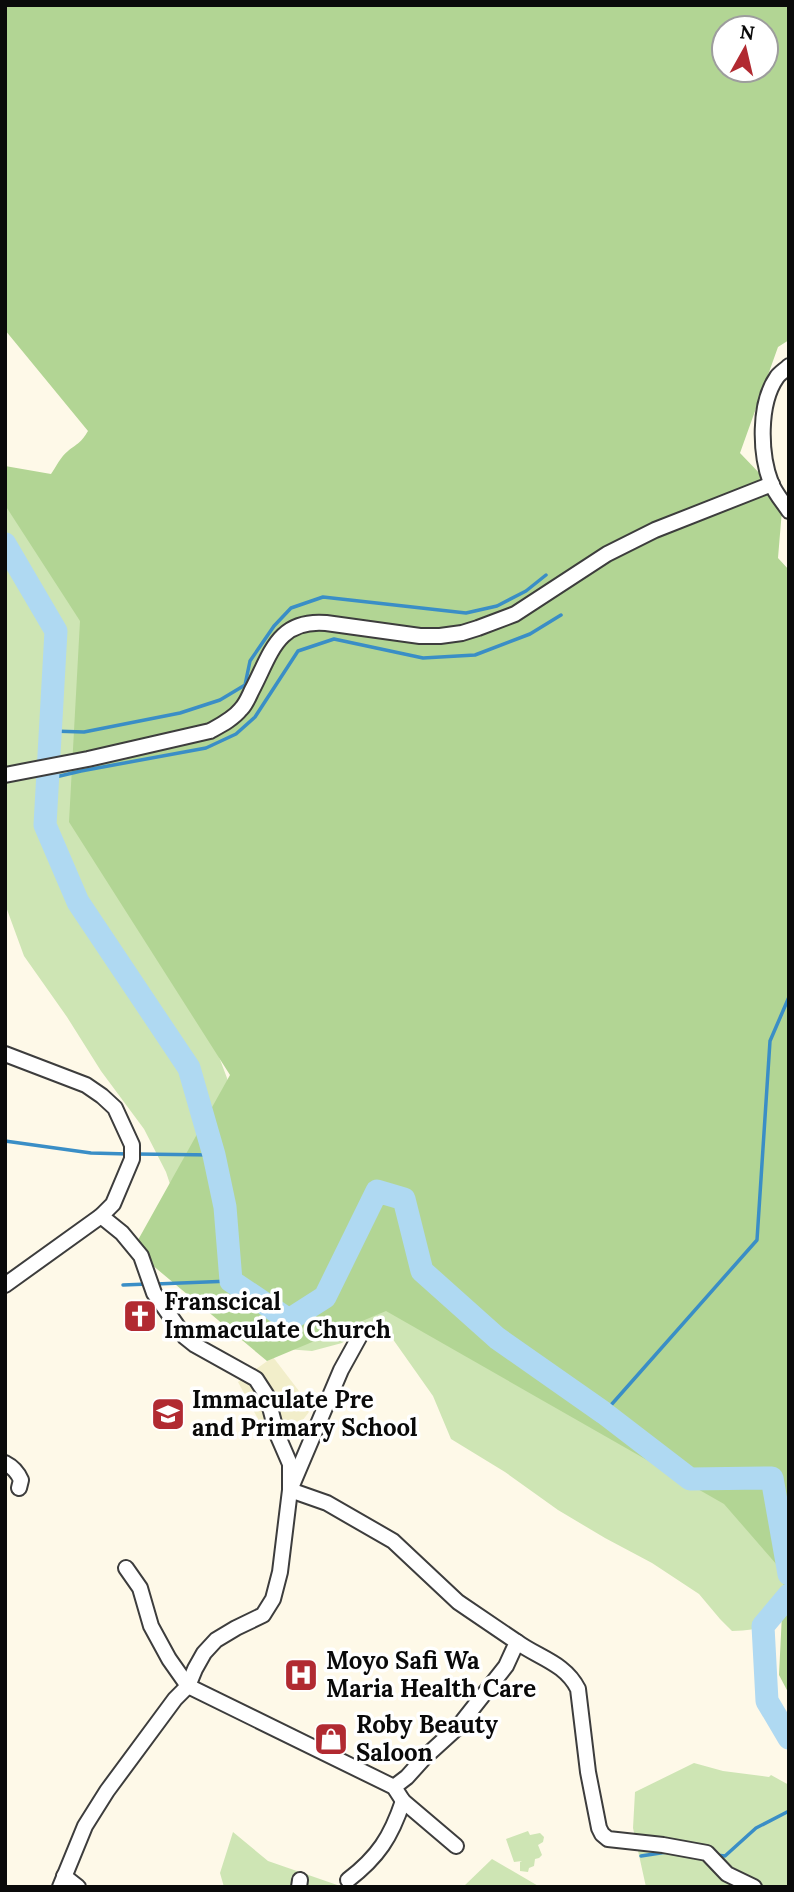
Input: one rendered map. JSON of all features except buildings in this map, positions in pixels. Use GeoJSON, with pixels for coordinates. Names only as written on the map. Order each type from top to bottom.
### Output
{"type":"FeatureCollection","features":[{"type":"Feature","properties":{"kind":"street"},"geometry":{"type":"LineString","coordinates":[[789,366],[777,378],[765,404],[762,438],[772,484],[789,511]]}},
{"type":"Feature","properties":{"kind":"street"},"geometry":{"type":"LineString","coordinates":[[8,774],[89,759],[210,731],[227,722],[242,708],[272,650],[284,634],[300,624],[326,623],[421,636],[462,633],[515,614],[607,554],[655,530],[772,484]]}},
{"type":"Feature","properties":{"kind":"street"},"geometry":{"type":"LineString","coordinates":[[5,1054],[94,1090],[115,1108],[132,1145],[131,1165],[113,1204],[101,1216],[5,1285]]}},
{"type":"Feature","properties":{"kind":"street"},"geometry":{"type":"LineString","coordinates":[[78,1887],[62,1881],[85,1826],[99,1802],[175,1699],[188,1686],[204,1653],[216,1640],[263,1615],[273,1598],[280,1572],[290,1490],[290,1464],[277,1434],[267,1396],[256,1378],[185,1337],[154,1293],[141,1256],[122,1233],[101,1216]]}},
{"type":"Feature","properties":{"kind":"street"},"geometry":{"type":"LineString","coordinates":[[290,1490],[341,1370],[362,1332]]}},
{"type":"Feature","properties":{"kind":"street"},"geometry":{"type":"LineString","coordinates":[[5,1463],[19,1476],[19,1488]]}},
{"type":"Feature","properties":{"kind":"street"},"geometry":{"type":"LineString","coordinates":[[290,1490],[327,1503],[393,1541],[458,1602],[517,1643],[560,1667],[573,1681],[578,1689],[588,1772],[602,1834],[608,1839],[707,1853],[727,1874],[754,1887]]}},
{"type":"Feature","properties":{"kind":"street"},"geometry":{"type":"LineString","coordinates":[[127,1568],[140,1588],[150,1626],[188,1686],[394,1787],[403,1801],[456,1846]]}},
{"type":"Feature","properties":{"kind":"street"},"geometry":{"type":"LineString","coordinates":[[394,1787],[458,1727],[506,1666],[517,1643]]}},
{"type":"Feature","properties":{"kind":"street"},"geometry":{"type":"LineString","coordinates":[[348,1880],[364,1868],[389,1838],[403,1801]]}},
{"type":"Feature","properties":{"kind":"shaded area"},"geometry":{"type":"Polygon","coordinates":[[[273,1357],[312,1408],[277,1454],[238,1382],[273,1357]]]}},
{"type":"Feature","properties":{"kind":"green space"},"geometry":{"type":"Polygon","coordinates":[[[5,5],[789,5],[789,340],[778,347],[740,453],[783,498],[778,558],[789,570],[789,1694],[779,1675],[784,1573],[724,1504],[386,1311],[267,1361],[133,1249],[230,1075],[69,822],[80,621],[5,505],[5,466],[51,474],[63,456],[88,431],[5,330],[5,5]]]}},
{"type":"Feature","properties":{"kind":"green space"},"geometry":{"type":"Polygon","coordinates":[[[5,478],[60,545],[198,1001],[234,1103],[324,1271],[789,1466],[789,1603],[765,1626],[732,1631],[699,1594],[652,1563],[558,1510],[505,1472],[451,1439],[433,1396],[385,1328],[361,1327],[342,1343],[312,1351],[286,1349],[178,1208],[166,1172],[144,1129],[101,1071],[24,956],[5,904],[5,478]]]}},
{"type":"Feature","properties":{"kind":"green space"},"geometry":{"type":"Polygon","coordinates":[[[694,1763],[723,1771],[769,1777],[771,1775],[789,1785],[789,1887],[646,1887],[633,1828],[635,1792],[694,1763]]]}},
{"type":"Feature","properties":{"kind":"green space"},"geometry":{"type":"Polygon","coordinates":[[[528,1831],[530,1835],[540,1833],[544,1837],[543,1842],[538,1845],[542,1855],[535,1859],[534,1866],[529,1868],[528,1872],[520,1871],[522,1861],[514,1862],[506,1839],[528,1831]]]}},
{"type":"Feature","properties":{"kind":"green space"},"geometry":{"type":"Polygon","coordinates":[[[233,1832],[268,1861],[343,1887],[224,1887],[220,1873],[233,1832]]]}},
{"type":"Feature","properties":{"kind":"green space"},"geometry":{"type":"Polygon","coordinates":[[[492,1859],[540,1887],[463,1887],[492,1859]]]}},
{"type":"Feature","properties":{"kind":"waterway"},"geometry":{"type":"LineString","coordinates":[[5,544],[56,631],[45,825],[78,902],[189,1068],[214,1155],[225,1207],[231,1281],[289,1320],[325,1297],[377,1191],[404,1199],[422,1271],[497,1338],[604,1413],[690,1479],[772,1478],[789,1574]]}},
{"type":"Feature","properties":{"kind":"waterway"},"geometry":{"type":"LineString","coordinates":[[51,731],[84,732],[180,713],[220,700],[245,685],[250,661],[274,626],[291,608],[323,597],[466,613],[497,606],[526,591],[546,575]]}},
{"type":"Feature","properties":{"kind":"waterway"},"geometry":{"type":"LineString","coordinates":[[47,779],[206,748],[236,734],[255,717],[298,651],[334,639],[423,658],[475,655],[530,634],[561,615]]}},
{"type":"Feature","properties":{"kind":"waterway"},"geometry":{"type":"LineString","coordinates":[[604,1413],[757,1240],[770,1041],[789,997]]}},
{"type":"Feature","properties":{"kind":"waterway"},"geometry":{"type":"LineString","coordinates":[[5,1141],[91,1153],[128,1154]]}},
{"type":"Feature","properties":{"kind":"waterway"},"geometry":{"type":"LineString","coordinates":[[136,1154],[214,1155]]}},
{"type":"Feature","properties":{"kind":"waterway"},"geometry":{"type":"LineString","coordinates":[[156,1284],[231,1281]]}},
{"type":"Feature","properties":{"kind":"waterway"},"geometry":{"type":"LineString","coordinates":[[123,1285],[148,1284]]}},
{"type":"Feature","properties":{"kind":"waterway"},"geometry":{"type":"LineString","coordinates":[[789,1595],[763,1626],[767,1701],[789,1738]]}},
{"type":"Feature","properties":{"kind":"waterway"},"geometry":{"type":"LineString","coordinates":[[716,1855],[725,1856],[756,1828],[789,1811]]}},
{"type":"Feature","properties":{"kind":"waterway"},"geometry":{"type":"LineString","coordinates":[[641,1856],[667,1852]]}},
{"type":"Feature","properties":{"kind":"place","name":"Franscical Immaculate Church"},"geometry":{"type":"Point","coordinates":[140,1316]}},
{"type":"Feature","properties":{"kind":"place","name":"Immaculate Pre and Primary School"},"geometry":{"type":"Point","coordinates":[168,1414]}},
{"type":"Feature","properties":{"kind":"place","name":"Moyo Safi Wa Maria Health Care"},"geometry":{"type":"Point","coordinates":[301,1675]}},
{"type":"Feature","properties":{"kind":"place","name":"Roby Beauty Saloon"},"geometry":{"type":"Point","coordinates":[331,1739]}}]}
